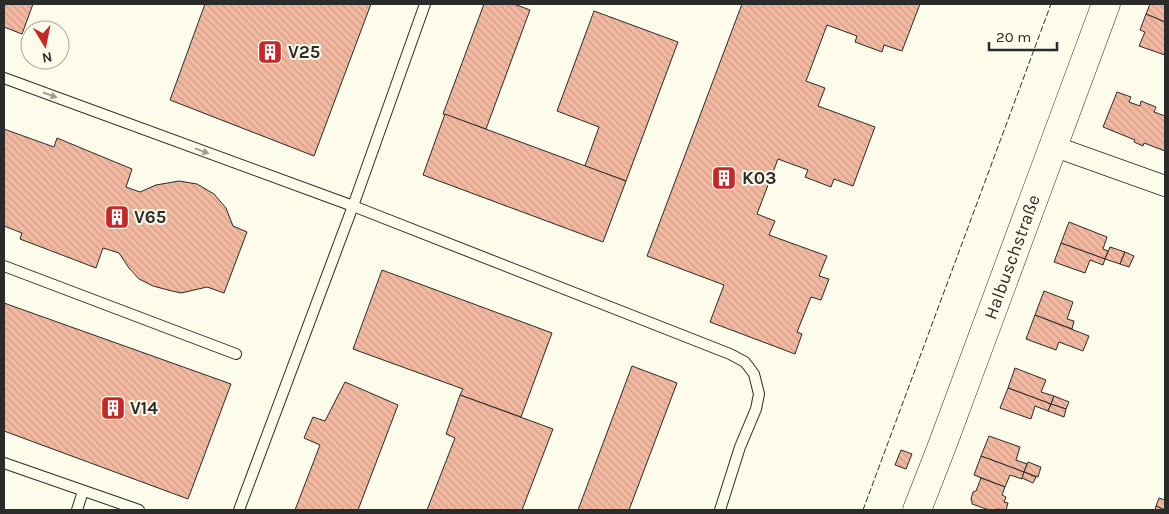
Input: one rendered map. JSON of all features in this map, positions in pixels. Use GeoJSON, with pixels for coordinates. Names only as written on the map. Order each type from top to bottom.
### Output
{"type":"FeatureCollection","features":[{"type":"Feature","properties":{"kind":"street","name":"Halbuschstraße"},"geometry":{"type":"LineString","coordinates":[[917,510],[1106,4]]}},
{"type":"Feature","properties":{"kind":"street"},"geometry":{"type":"LineString","coordinates":[[1053,146],[1165,186]]}},
{"type":"Feature","properties":{"kind":"lane"},"geometry":{"type":"LineString","coordinates":[[239,510],[353,206],[425,4]]}},
{"type":"Feature","properties":{"kind":"lane"},"geometry":{"type":"LineString","coordinates":[[4,78],[353,206],[730,354],[745,362],[754,374],[759,394],[756,409],[740,447],[720,510]]}},
{"type":"Feature","properties":{"kind":"lane"},"geometry":{"type":"LineString","coordinates":[[4,266],[236,354]]}},
{"type":"Feature","properties":{"kind":"lane"},"geometry":{"type":"LineString","coordinates":[[4,463],[139,510]]}},
{"type":"Feature","properties":{"kind":"lane"},"geometry":{"type":"LineString","coordinates":[[76,510],[83,490]]}},
{"type":"Feature","properties":{"kind":"building"},"geometry":{"type":"Polygon","coordinates":[[[4,4],[33,4],[27,20],[20,20],[20,33],[4,27],[4,4]]]}},
{"type":"Feature","properties":{"kind":"building","name":"V25"},"geometry":{"type":"Polygon","coordinates":[[[205,4],[371,4],[314,156],[170,100],[205,4]]]}},
{"type":"Feature","properties":{"kind":"building"},"geometry":{"type":"Polygon","coordinates":[[[484,4],[514,4],[530,10],[486,129],[443,114],[484,4]]]}},
{"type":"Feature","properties":{"kind":"building","name":"K03"},"geometry":{"type":"Polygon","coordinates":[[[742,4],[920,4],[902,51],[884,45],[882,52],[855,42],[857,36],[827,25],[806,81],[825,88],[818,106],[875,127],[853,186],[834,179],[831,187],[805,177],[808,170],[778,159],[757,214],[775,221],[769,235],[827,256],[819,276],[829,279],[821,300],[811,297],[797,332],[802,334],[795,354],[710,322],[724,285],[647,256],[742,4]]]}},
{"type":"Feature","properties":{"kind":"building"},"geometry":{"type":"Polygon","coordinates":[[[1150,4],[1165,4],[1165,22],[1146,14],[1150,4]]]}},
{"type":"Feature","properties":{"kind":"building"},"geometry":{"type":"Polygon","coordinates":[[[594,11],[678,42],[626,181],[585,166],[599,127],[557,111],[594,11]]]}},
{"type":"Feature","properties":{"kind":"building"},"geometry":{"type":"Polygon","coordinates":[[[1146,14],[1165,22],[1165,55],[1139,46],[1145,32],[1140,30],[1146,14]]]}},
{"type":"Feature","properties":{"kind":"building"},"geometry":{"type":"Polygon","coordinates":[[[1117,92],[1131,97],[1129,102],[1140,106],[1141,101],[1156,107],[1154,112],[1165,116],[1165,151],[1144,143],[1143,146],[1134,142],[1135,140],[1103,127],[1117,92]]]}},
{"type":"Feature","properties":{"kind":"building"},"geometry":{"type":"Polygon","coordinates":[[[445,114],[626,181],[603,242],[423,175],[445,114]]]}},
{"type":"Feature","properties":{"kind":"building","name":"V65"},"geometry":{"type":"Polygon","coordinates":[[[4,129],[54,147],[57,138],[132,169],[126,187],[140,192],[156,185],[179,181],[197,184],[214,194],[226,208],[233,226],[247,232],[224,293],[207,287],[181,293],[153,286],[139,279],[119,253],[103,248],[96,268],[20,239],[22,233],[4,226],[4,129]]]}},
{"type":"Feature","properties":{"kind":"building"},"geometry":{"type":"Polygon","coordinates":[[[1069,222],[1107,237],[1103,249],[1108,251],[1105,259],[1061,243],[1069,222]]]}},
{"type":"Feature","properties":{"kind":"building"},"geometry":{"type":"Polygon","coordinates":[[[1061,243],[1105,259],[1103,265],[1090,260],[1085,273],[1054,262],[1061,243]]]}},
{"type":"Feature","properties":{"kind":"building"},"geometry":{"type":"Polygon","coordinates":[[[1110,247],[1125,252],[1120,264],[1105,259],[1110,247]]]}},
{"type":"Feature","properties":{"kind":"building"},"geometry":{"type":"Polygon","coordinates":[[[1125,252],[1134,256],[1129,267],[1120,264],[1125,252]]]}},
{"type":"Feature","properties":{"kind":"building"},"geometry":{"type":"Polygon","coordinates":[[[382,270],[552,333],[521,417],[460,395],[463,389],[353,349],[382,270]]]}},
{"type":"Feature","properties":{"kind":"building"},"geometry":{"type":"Polygon","coordinates":[[[1044,291],[1073,302],[1067,319],[1074,321],[1072,329],[1035,315],[1044,291]]]}},
{"type":"Feature","properties":{"kind":"building","name":"V14"},"geometry":{"type":"Polygon","coordinates":[[[4,303],[231,384],[188,499],[4,431],[4,303]]]}},
{"type":"Feature","properties":{"kind":"building"},"geometry":{"type":"Polygon","coordinates":[[[1035,315],[1089,336],[1083,351],[1059,342],[1056,350],[1026,339],[1035,315]]]}},
{"type":"Feature","properties":{"kind":"building"},"geometry":{"type":"Polygon","coordinates":[[[632,366],[677,383],[629,510],[578,510],[632,366]]]}},
{"type":"Feature","properties":{"kind":"building"},"geometry":{"type":"Polygon","coordinates":[[[1015,368],[1046,380],[1041,392],[1054,396],[1051,404],[1008,388],[1015,368]]]}},
{"type":"Feature","properties":{"kind":"building"},"geometry":{"type":"Polygon","coordinates":[[[345,382],[398,405],[358,510],[295,510],[320,445],[304,438],[313,417],[325,421],[345,382]]]}},
{"type":"Feature","properties":{"kind":"building"},"geometry":{"type":"Polygon","coordinates":[[[1008,388],[1051,404],[1048,411],[1035,406],[1031,419],[1000,408],[1008,388]]]}},
{"type":"Feature","properties":{"kind":"building"},"geometry":{"type":"Polygon","coordinates":[[[460,395],[553,429],[522,510],[427,510],[455,438],[446,434],[460,395]]]}},
{"type":"Feature","properties":{"kind":"building"},"geometry":{"type":"Polygon","coordinates":[[[1054,396],[1069,402],[1066,409],[1051,404],[1054,396]]]}},
{"type":"Feature","properties":{"kind":"building"},"geometry":{"type":"Polygon","coordinates":[[[1051,404],[1066,409],[1064,417],[1048,411],[1051,404]]]}},
{"type":"Feature","properties":{"kind":"building"},"geometry":{"type":"Polygon","coordinates":[[[989,436],[1020,447],[1016,460],[1027,464],[1024,472],[981,456],[989,436]]]}},
{"type":"Feature","properties":{"kind":"building"},"geometry":{"type":"Polygon","coordinates":[[[901,450],[912,454],[906,469],[895,465],[901,450]]]}},
{"type":"Feature","properties":{"kind":"building"},"geometry":{"type":"Polygon","coordinates":[[[981,456],[1024,472],[1022,479],[1010,475],[1005,487],[974,475],[981,456]]]}},
{"type":"Feature","properties":{"kind":"building"},"geometry":{"type":"Polygon","coordinates":[[[1028,462],[1041,467],[1038,477],[1024,472],[1028,462]]]}},
{"type":"Feature","properties":{"kind":"building"},"geometry":{"type":"Polygon","coordinates":[[[1024,472],[1036,477],[1033,483],[1022,478],[1024,472]]]}},
{"type":"Feature","properties":{"kind":"building"},"geometry":{"type":"Polygon","coordinates":[[[981,478],[1005,487],[1002,495],[1006,497],[1004,502],[1008,503],[1006,510],[989,510],[972,504],[973,492],[976,491],[981,478]]]}},
{"type":"Feature","properties":{"kind":"building"},"geometry":{"type":"Polygon","coordinates":[[[1159,498],[1165,500],[1165,510],[1156,506],[1159,498]]]}},
{"type":"Feature","properties":{"kind":"building"},"geometry":{"type":"Polygon","coordinates":[[[1156,506],[1165,510],[1155,510],[1156,506]]]}},
{"type":"Feature","properties":{"kind":"fence"},"geometry":{"type":"LineString","coordinates":[[863,510],[1051,4]]}},
{"type":"Feature","properties":{"kind":"place","name":"V25"},"geometry":{"type":"Point","coordinates":[270,52]}},
{"type":"Feature","properties":{"kind":"place","name":"K03"},"geometry":{"type":"Point","coordinates":[724,178]}},
{"type":"Feature","properties":{"kind":"place","name":"V65"},"geometry":{"type":"Point","coordinates":[117,217]}},
{"type":"Feature","properties":{"kind":"place","name":"V14"},"geometry":{"type":"Point","coordinates":[113,408]}}]}
